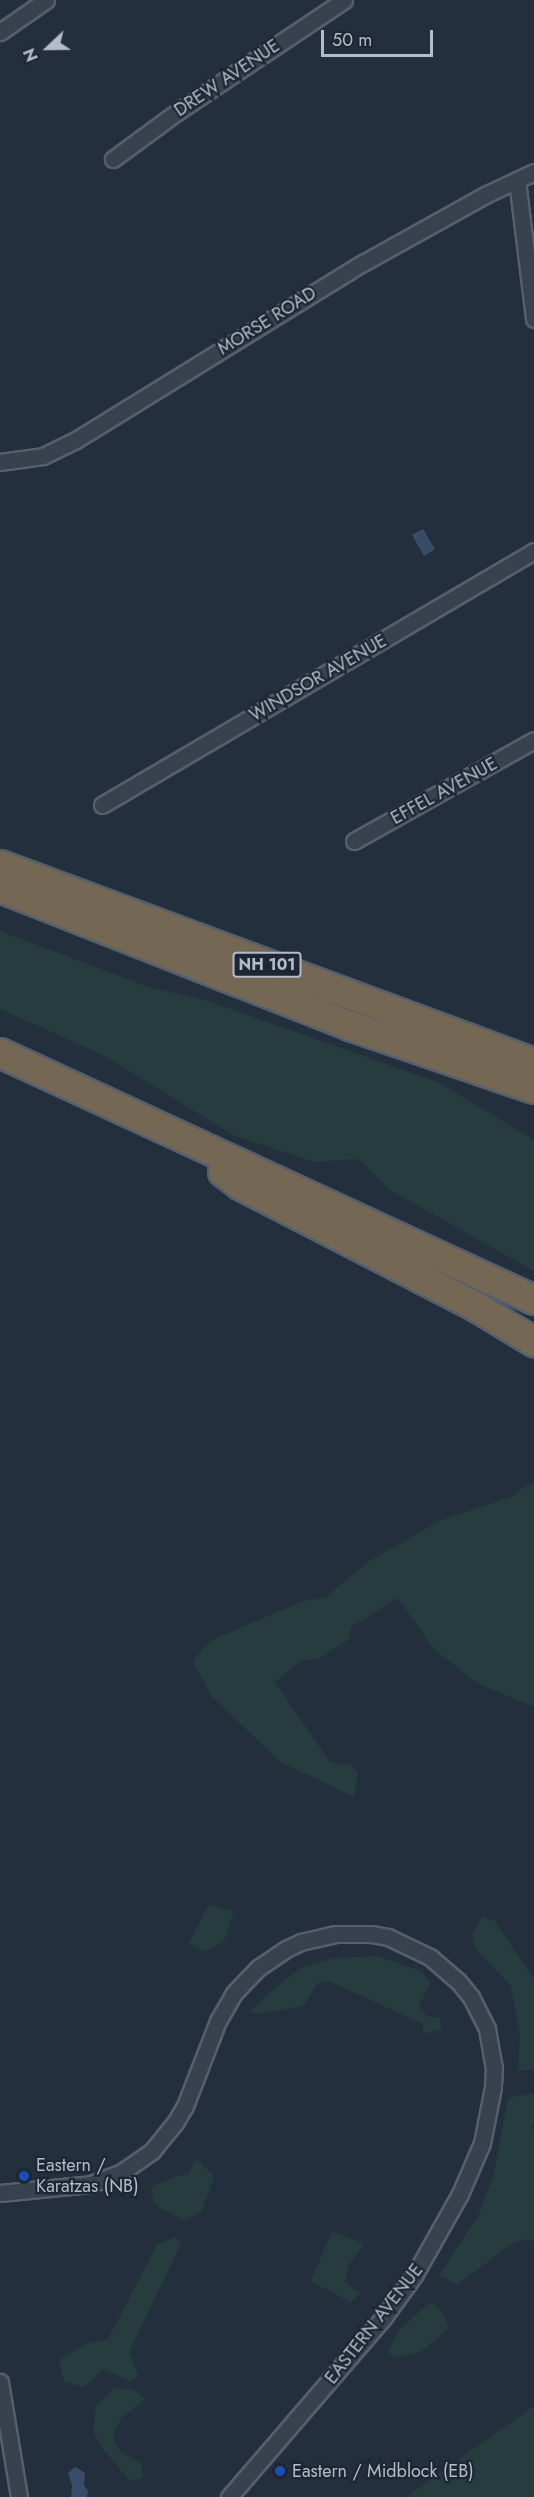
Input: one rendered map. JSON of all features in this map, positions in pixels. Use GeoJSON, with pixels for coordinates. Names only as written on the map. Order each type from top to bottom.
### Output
{"type":"FeatureCollection","features":[{"type":"Feature","properties":{"kind":"highway","name":"NH 101"},"geometry":{"type":"LineString","coordinates":[[0,866],[534,1063]]}},
{"type":"Feature","properties":{"kind":"highway"},"geometry":{"type":"LineString","coordinates":[[0,888],[350,1026],[534,1089]]}},
{"type":"Feature","properties":{"kind":"highway"},"geometry":{"type":"LineString","coordinates":[[0,1053],[534,1300]]}},
{"type":"Feature","properties":{"kind":"highway"},"geometry":{"type":"LineString","coordinates":[[163,1129],[240,1185],[478,1308],[534,1342]]}},
{"type":"Feature","properties":{"kind":"street"},"geometry":{"type":"LineString","coordinates":[[0,32],[46,0]]}},
{"type":"Feature","properties":{"kind":"street","name":"DREW AVENUE"},"geometry":{"type":"LineString","coordinates":[[112,159],[177,112],[345,0]]}},
{"type":"Feature","properties":{"kind":"street","name":"MORSE ROAD"},"geometry":{"type":"LineString","coordinates":[[0,462],[43,456],[76,440],[353,269],[534,172]]}},
{"type":"Feature","properties":{"kind":"street"},"geometry":{"type":"LineString","coordinates":[[517,180],[534,319]]}},
{"type":"Feature","properties":{"kind":"street","name":"WINDSOR AVENUE"},"geometry":{"type":"LineString","coordinates":[[102,805],[534,551]]}},
{"type":"Feature","properties":{"kind":"street","name":"EFFEL AVENUE"},"geometry":{"type":"LineString","coordinates":[[354,841],[534,740]]}},
{"type":"Feature","properties":{"kind":"street","name":"EASTERN AVENUE"},"geometry":{"type":"LineString","coordinates":[[0,2193],[91,2184],[122,2172],[152,2151],[175,2123],[185,2106],[218,2021],[234,1993],[258,1968],[286,1949],[302,1942],[344,1934],[388,1937],[430,1957],[458,1981],[471,1997],[487,2029],[494,2067],[493,2087],[482,2143],[460,2194],[416,2274],[384,2317],[229,2497]]}},
{"type":"Feature","properties":{"kind":"street"},"geometry":{"type":"LineString","coordinates":[[0,2382],[19,2497]]}},
{"type":"Feature","properties":{"kind":"green space"},"geometry":{"type":"Polygon","coordinates":[[[0,931],[151,988],[205,1000],[440,1083],[534,1140],[534,1271],[392,1191],[358,1159],[315,1162],[235,1136],[103,1055],[0,1009],[0,931]]]}},
{"type":"Feature","properties":{"kind":"green space"},"geometry":{"type":"Polygon","coordinates":[[[534,1483],[534,1707],[477,1683],[434,1649],[398,1598],[351,1627],[348,1640],[318,1659],[301,1661],[275,1682],[330,1762],[351,1765],[358,1772],[354,1797],[281,1762],[212,1697],[193,1661],[210,1641],[300,1602],[326,1597],[368,1562],[439,1521],[514,1496],[522,1488],[534,1483]]]}},
{"type":"Feature","properties":{"kind":"green space"},"geometry":{"type":"Polygon","coordinates":[[[209,1904],[234,1911],[224,1941],[205,1952],[189,1943],[209,1904]]]}},
{"type":"Feature","properties":{"kind":"green space"},"geometry":{"type":"Polygon","coordinates":[[[483,1917],[494,1920],[534,1979],[534,2070],[518,2070],[520,2035],[511,1986],[476,1949],[472,1934],[483,1917]]]}},
{"type":"Feature","properties":{"kind":"green space"},"geometry":{"type":"Polygon","coordinates":[[[377,1956],[421,1971],[431,1982],[419,2006],[427,2016],[440,2018],[442,2029],[423,2034],[423,2024],[329,1981],[318,1983],[303,2006],[262,2014],[250,2012],[271,1991],[302,1967],[334,1958],[377,1956]]]}},
{"type":"Feature","properties":{"kind":"green space"},"geometry":{"type":"Polygon","coordinates":[[[534,2093],[534,2124],[532,2127],[534,2130],[534,2242],[528,2239],[513,2243],[457,2285],[439,2276],[479,2214],[494,2173],[508,2098],[534,2093]]]}},
{"type":"Feature","properties":{"kind":"green space"},"geometry":{"type":"Polygon","coordinates":[[[195,2160],[200,2161],[214,2177],[202,2211],[184,2221],[154,2204],[151,2187],[174,2177],[189,2174],[195,2160]]]}},
{"type":"Feature","properties":{"kind":"green space"},"geometry":{"type":"Polygon","coordinates":[[[332,2231],[364,2244],[348,2266],[345,2282],[360,2293],[351,2303],[311,2281],[332,2231]]]}},
{"type":"Feature","properties":{"kind":"green space"},"geometry":{"type":"Polygon","coordinates":[[[175,2237],[181,2244],[129,2352],[139,2377],[129,2381],[104,2369],[84,2387],[64,2382],[59,2360],[86,2344],[108,2339],[157,2245],[175,2237]]]}},
{"type":"Feature","properties":{"kind":"green space"},"geometry":{"type":"Polygon","coordinates":[[[430,2302],[439,2308],[450,2328],[419,2353],[396,2358],[388,2352],[399,2330],[430,2302]]]}},
{"type":"Feature","properties":{"kind":"green space"},"geometry":{"type":"Polygon","coordinates":[[[115,2388],[133,2389],[145,2399],[121,2418],[113,2436],[120,2451],[142,2464],[142,2478],[130,2481],[102,2448],[93,2431],[96,2406],[115,2388]]]}},
{"type":"Feature","properties":{"kind":"green space"},"geometry":{"type":"Polygon","coordinates":[[[534,2406],[534,2497],[408,2497],[409,2495],[534,2406]]]}},
{"type":"Feature","properties":{"kind":"water"},"geometry":{"type":"Polygon","coordinates":[[[423,529],[435,549],[424,556],[412,535],[423,529]]]}},
{"type":"Feature","properties":{"kind":"water"},"geometry":{"type":"Polygon","coordinates":[[[75,2467],[85,2473],[84,2485],[88,2491],[87,2497],[71,2497],[72,2485],[68,2473],[75,2467]]]}},
{"type":"Feature","properties":{"kind":"place","name":"Eastern / Karatzas (NB)"},"geometry":{"type":"Point","coordinates":[24,2176]}},
{"type":"Feature","properties":{"kind":"place","name":"Eastern / Midblock (EB)"},"geometry":{"type":"Point","coordinates":[280,2471]}}]}
